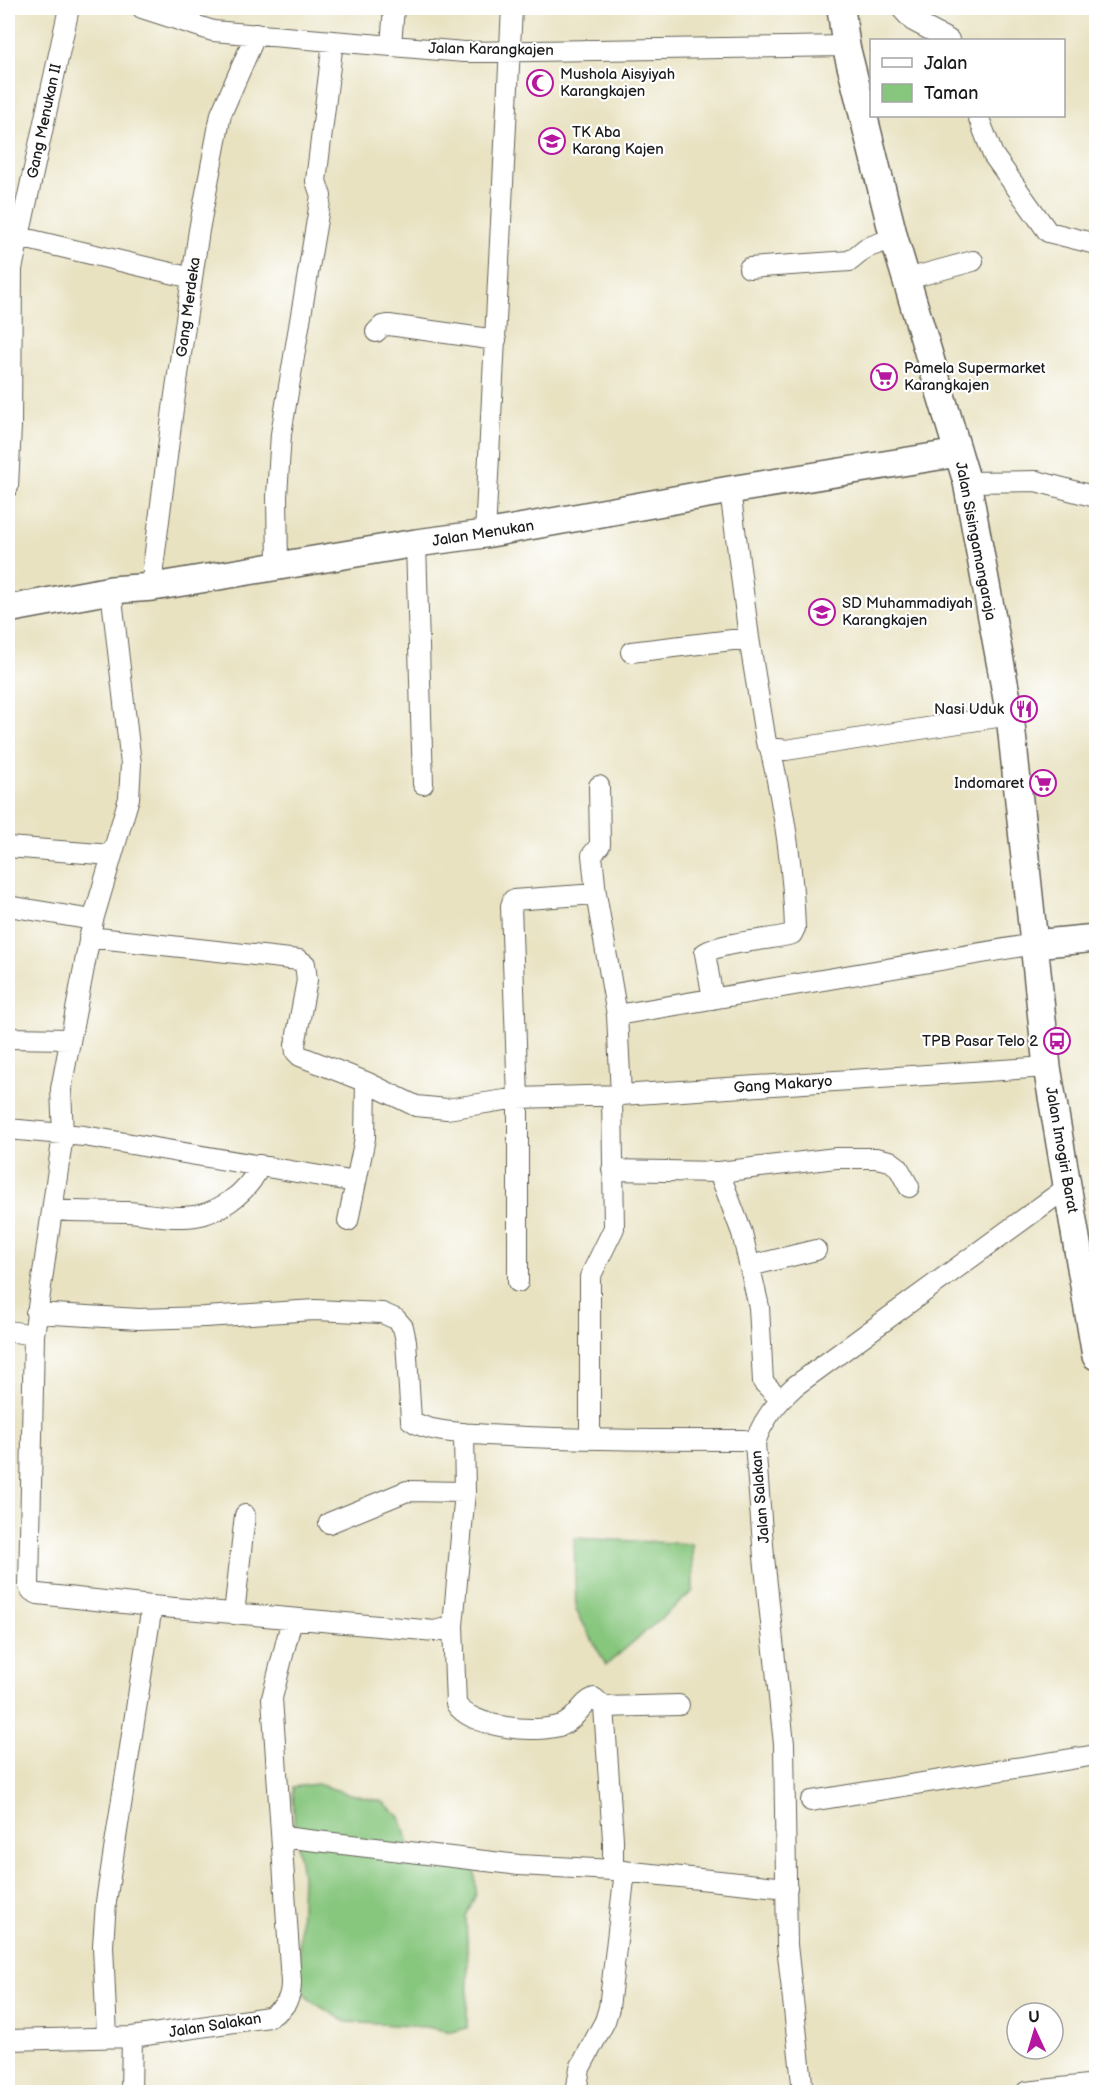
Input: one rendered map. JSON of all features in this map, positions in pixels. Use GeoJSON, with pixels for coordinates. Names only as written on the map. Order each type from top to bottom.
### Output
{"type":"FeatureCollection","features":[{"type":"Feature","properties":{"kind":"main road","name":"Jalan Sisingamangaraja"},"geometry":{"type":"LineString","coordinates":[[841,8],[846,46],[894,238],[967,482],[1010,715],[1034,944]]}},
{"type":"Feature","properties":{"kind":"main road","name":"Jalan Menukan"},"geometry":{"type":"LineString","coordinates":[[8,609],[111,590],[153,587],[416,543],[485,534],[730,490],[958,453]]}},
{"type":"Feature","properties":{"kind":"main road"},"geometry":{"type":"LineString","coordinates":[[1034,944],[1096,938]]}},
{"type":"Feature","properties":{"kind":"main road","name":"Jalan Imogiri Barat"},"geometry":{"type":"LineString","coordinates":[[1034,944],[1047,1067],[1096,1356]]}},
{"type":"Feature","properties":{"kind":"street","name":"Gang Menukan II"},"geometry":{"type":"LineString","coordinates":[[8,487],[11,426],[10,269],[69,8]]}},
{"type":"Feature","properties":{"kind":"street","name":"Jalan Karangkajen"},"geometry":{"type":"LineString","coordinates":[[142,8],[213,31],[464,52],[846,46]]}},
{"type":"Feature","properties":{"kind":"street"},"geometry":{"type":"LineString","coordinates":[[391,45],[394,8]]}},
{"type":"Feature","properties":{"kind":"street"},"geometry":{"type":"LineString","coordinates":[[485,534],[512,8]]}},
{"type":"Feature","properties":{"kind":"street"},"geometry":{"type":"LineString","coordinates":[[901,8],[913,21],[947,39]]}},
{"type":"Feature","properties":{"kind":"street","name":"Gang Merdeka"},"geometry":{"type":"LineString","coordinates":[[153,587],[153,568],[192,278],[221,114],[256,34]]}},
{"type":"Feature","properties":{"kind":"street"},"geometry":{"type":"LineString","coordinates":[[278,566],[277,496],[281,434],[321,196],[316,181],[333,41]]}},
{"type":"Feature","properties":{"kind":"street"},"geometry":{"type":"LineString","coordinates":[[978,117],[993,155],[1048,232],[1096,244]]}},
{"type":"Feature","properties":{"kind":"street"},"geometry":{"type":"LineString","coordinates":[[19,237],[192,278]]}},
{"type":"Feature","properties":{"kind":"street"},"geometry":{"type":"LineString","coordinates":[[749,268],[850,261],[866,248],[894,238]]}},
{"type":"Feature","properties":{"kind":"street"},"geometry":{"type":"LineString","coordinates":[[907,279],[973,261]]}},
{"type":"Feature","properties":{"kind":"street"},"geometry":{"type":"LineString","coordinates":[[376,332],[378,328],[389,325],[496,340]]}},
{"type":"Feature","properties":{"kind":"street"},"geometry":{"type":"LineString","coordinates":[[967,482],[1036,481],[1096,497]]}},
{"type":"Feature","properties":{"kind":"street"},"geometry":{"type":"LineString","coordinates":[[713,999],[705,954],[721,947],[792,934],[795,928],[789,839],[770,748],[766,742],[749,638],[730,490]]}},
{"type":"Feature","properties":{"kind":"street"},"geometry":{"type":"LineString","coordinates":[[416,543],[423,784]]}},
{"type":"Feature","properties":{"kind":"street"},"geometry":{"type":"LineString","coordinates":[[111,590],[131,772],[129,798],[91,929],[61,1089],[63,1135],[34,1335],[29,1587],[32,1592],[38,1594],[234,1614],[435,1631],[453,1626]]}},
{"type":"Feature","properties":{"kind":"street"},"geometry":{"type":"LineString","coordinates":[[631,652],[749,638]]}},
{"type":"Feature","properties":{"kind":"street"},"geometry":{"type":"LineString","coordinates":[[770,748],[786,750],[1010,715]]}},
{"type":"Feature","properties":{"kind":"street"},"geometry":{"type":"LineString","coordinates":[[590,1439],[590,1277],[614,1228],[612,1170],[617,1096],[617,1015],[596,894],[592,855],[600,845],[599,786]]}},
{"type":"Feature","properties":{"kind":"street"},"geometry":{"type":"LineString","coordinates":[[8,847],[112,855]]}},
{"type":"Feature","properties":{"kind":"street"},"geometry":{"type":"LineString","coordinates":[[518,1282],[518,1098],[511,906],[513,900],[596,894]]}},
{"type":"Feature","properties":{"kind":"street"},"geometry":{"type":"LineString","coordinates":[[8,906],[91,929]]}},
{"type":"Feature","properties":{"kind":"street","name":"Gang Makaryo"},"geometry":{"type":"LineString","coordinates":[[91,929],[299,960],[305,964],[307,980],[295,1045],[296,1052],[300,1056],[366,1082],[416,1106],[431,1109],[447,1109],[518,1098],[617,1096],[1047,1067]]}},
{"type":"Feature","properties":{"kind":"street"},"geometry":{"type":"LineString","coordinates":[[617,1015],[1034,944]]}},
{"type":"Feature","properties":{"kind":"street"},"geometry":{"type":"LineString","coordinates":[[8,1038],[70,1039]]}},
{"type":"Feature","properties":{"kind":"street"},"geometry":{"type":"LineString","coordinates":[[348,1221],[365,1138],[366,1082]]}},
{"type":"Feature","properties":{"kind":"street"},"geometry":{"type":"LineString","coordinates":[[8,1129],[84,1136],[356,1182]]}},
{"type":"Feature","properties":{"kind":"street"},"geometry":{"type":"LineString","coordinates":[[612,1170],[719,1172],[836,1158],[876,1158],[890,1161],[898,1167],[909,1187]]}},
{"type":"Feature","properties":{"kind":"street"},"geometry":{"type":"LineString","coordinates":[[53,1210],[88,1213],[111,1211],[145,1213],[184,1218],[198,1215],[216,1210],[241,1193],[254,1179],[260,1165]]}},
{"type":"Feature","properties":{"kind":"street"},"geometry":{"type":"LineString","coordinates":[[719,1172],[742,1233],[759,1307],[763,1382],[774,1393]]}},
{"type":"Feature","properties":{"kind":"street","name":"Jalan Salakan"},"geometry":{"type":"LineString","coordinates":[[803,2092],[787,1945],[784,1744],[764,1557],[744,1441],[759,1430],[774,1393],[795,1386],[1069,1186]]}},
{"type":"Feature","properties":{"kind":"street"},"geometry":{"type":"LineString","coordinates":[[750,1266],[816,1250]]}},
{"type":"Feature","properties":{"kind":"street"},"geometry":{"type":"LineString","coordinates":[[36,1313],[139,1319],[315,1310],[382,1313],[396,1319],[403,1327],[411,1420],[418,1426],[464,1433],[590,1439],[744,1441]]}},
{"type":"Feature","properties":{"kind":"street"},"geometry":{"type":"LineString","coordinates":[[8,1331],[34,1335]]}},
{"type":"Feature","properties":{"kind":"street"},"geometry":{"type":"LineString","coordinates":[[464,1433],[465,1492],[453,1626],[456,1704],[463,1712],[526,1731],[543,1730],[564,1724],[578,1715],[592,1699],[596,1699],[604,1707],[613,1839],[619,1870],[609,2008],[580,2068],[576,2092]]}},
{"type":"Feature","properties":{"kind":"street"},"geometry":{"type":"LineString","coordinates":[[329,1523],[407,1491],[465,1492]]}},
{"type":"Feature","properties":{"kind":"street"},"geometry":{"type":"LineString","coordinates":[[234,1614],[245,1515]]}},
{"type":"Feature","properties":{"kind":"street"},"geometry":{"type":"LineString","coordinates":[[107,2037],[105,1909],[152,1606]]}},
{"type":"Feature","properties":{"kind":"street","name":"Jalan Salakan"},"geometry":{"type":"LineString","coordinates":[[8,2040],[132,2037],[269,2017],[287,2004],[291,1995],[291,1982],[272,1698],[292,1619]]}},
{"type":"Feature","properties":{"kind":"street"},"geometry":{"type":"LineString","coordinates":[[604,1707],[679,1705]]}},
{"type":"Feature","properties":{"kind":"street"},"geometry":{"type":"LineString","coordinates":[[811,1801],[1096,1755]]}},
{"type":"Feature","properties":{"kind":"street"},"geometry":{"type":"LineString","coordinates":[[283,1837],[519,1865],[619,1870],[787,1888]]}},
{"type":"Feature","properties":{"kind":"street"},"geometry":{"type":"LineString","coordinates":[[131,2092],[132,2037]]}},
{"type":"Feature","properties":{"kind":"street"},"geometry":{"type":"LineString","coordinates":[[1026,2092],[1096,2084]]}},
{"type":"Feature","properties":{"kind":"green space"},"geometry":{"type":"Polygon","coordinates":[[[574,1538],[692,1544],[693,1591],[606,1665],[576,1610],[574,1538]]]}},
{"type":"Feature","properties":{"kind":"green space"},"geometry":{"type":"Polygon","coordinates":[[[317,1784],[383,1802],[400,1817],[410,1847],[469,1859],[475,1874],[476,1894],[466,1916],[467,2028],[452,2032],[426,2027],[346,2022],[311,2001],[298,1984],[302,1876],[294,1819],[293,1787],[317,1784]]]}},
{"type":"Feature","properties":{"kind":"place","name":"Mushola Aisyiyah Karangkajen"},"geometry":{"type":"Point","coordinates":[540,83]}},
{"type":"Feature","properties":{"kind":"place","name":"TK Aba Karang Kajen"},"geometry":{"type":"Point","coordinates":[552,141]}},
{"type":"Feature","properties":{"kind":"place","name":"Pamela Supermarket Karangkajen"},"geometry":{"type":"Point","coordinates":[884,377]}},
{"type":"Feature","properties":{"kind":"place","name":"SD Muhammadiyah Karangkajen"},"geometry":{"type":"Point","coordinates":[822,612]}},
{"type":"Feature","properties":{"kind":"place","name":"Nasi Uduk"},"geometry":{"type":"Point","coordinates":[1024,709]}},
{"type":"Feature","properties":{"kind":"place","name":"Indomaret"},"geometry":{"type":"Point","coordinates":[1043,783]}},
{"type":"Feature","properties":{"kind":"place","name":"TPB Pasar Telo 2"},"geometry":{"type":"Point","coordinates":[1057,1041]}}]}
